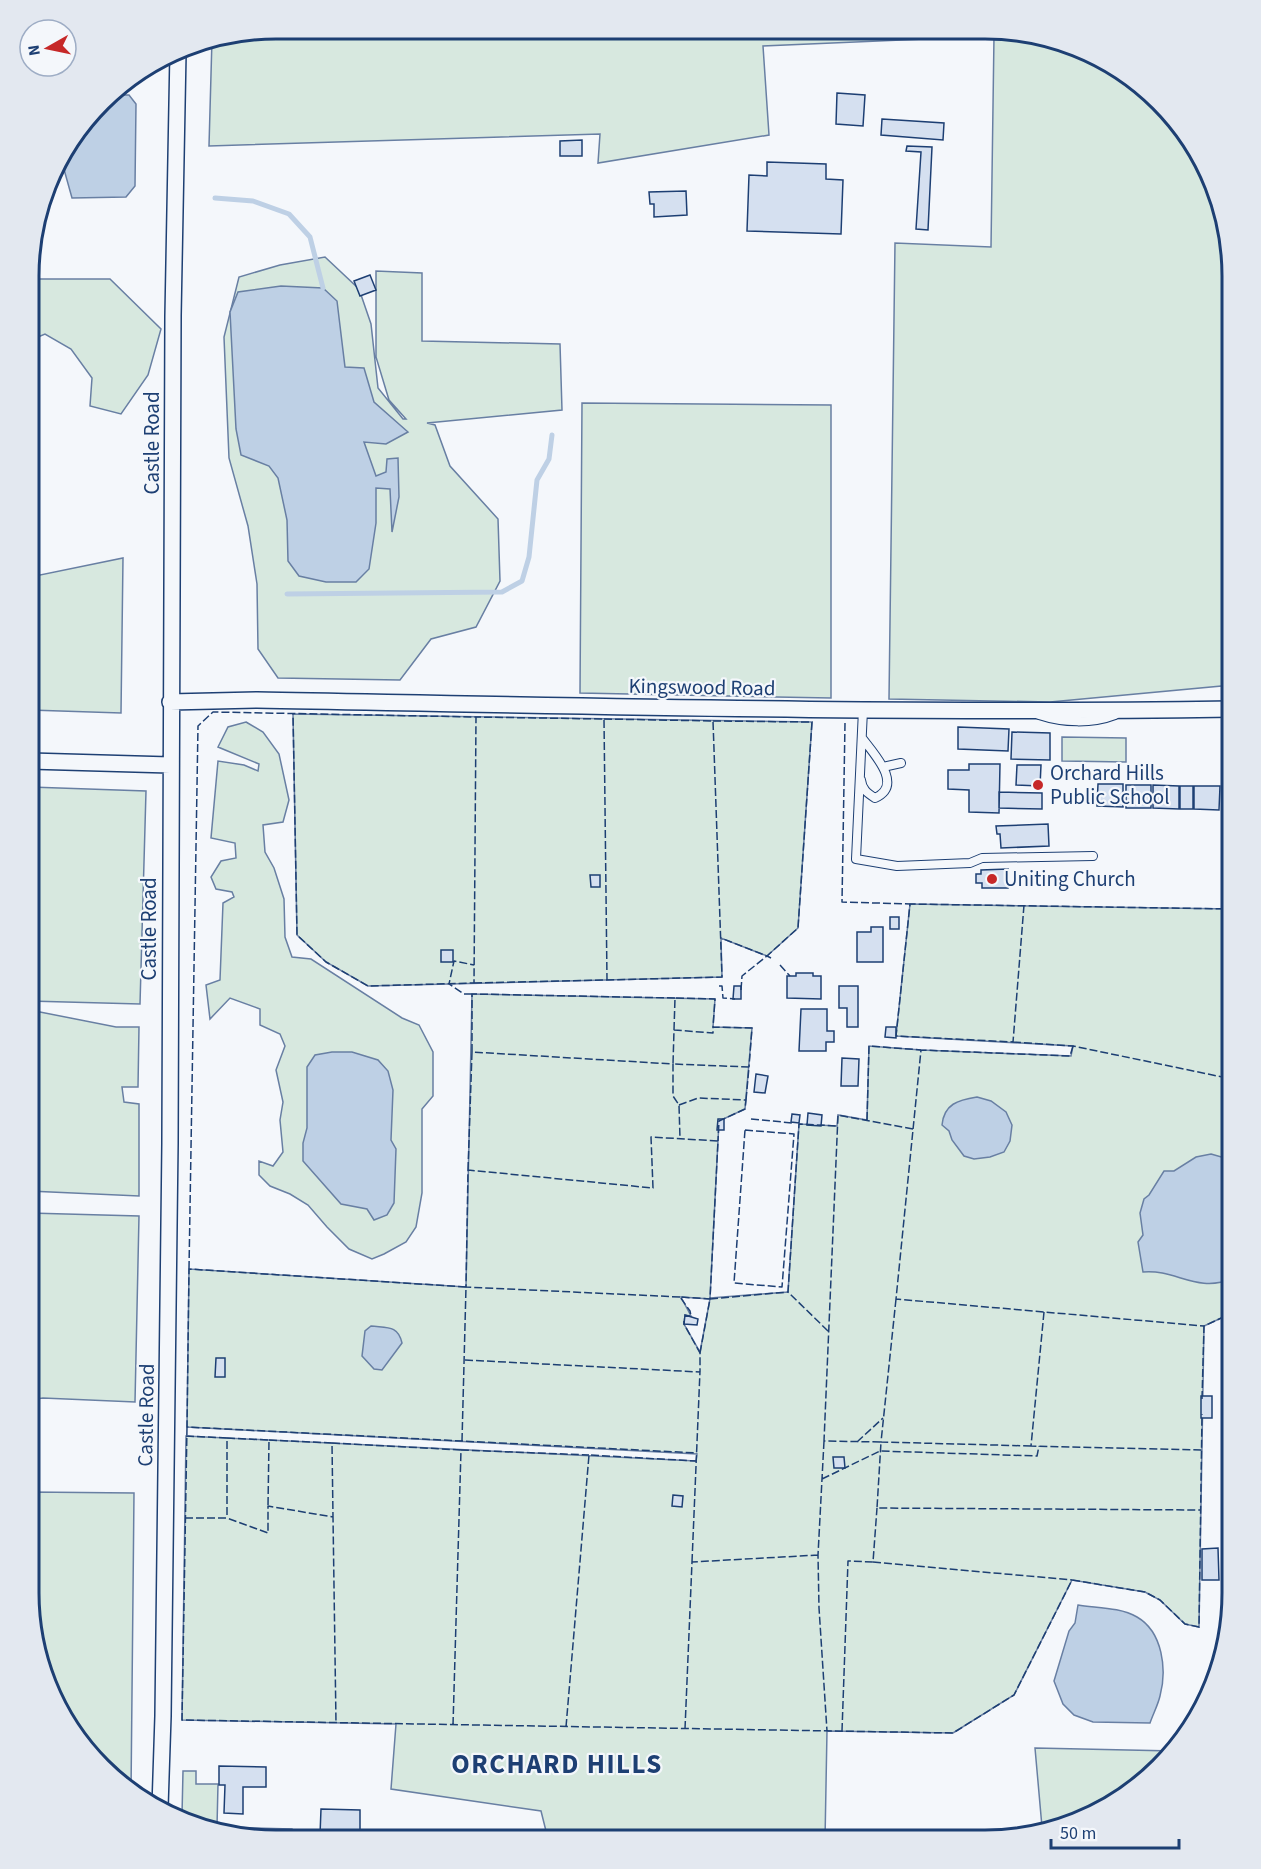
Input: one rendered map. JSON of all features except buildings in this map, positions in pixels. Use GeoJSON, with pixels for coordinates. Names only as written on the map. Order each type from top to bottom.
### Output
{"type":"FeatureCollection","features":[{"type":"Feature","properties":{"kind":"street","name":"Castle Road"},"geometry":{"type":"LineString","coordinates":[[160,1800],[170,1143],[173,327],[178,60]]}},
{"type":"Feature","properties":{"kind":"street","name":"Kingswood Road"},"geometry":{"type":"LineString","coordinates":[[171,702],[257,700],[863,710],[1222,709]]}},
{"type":"Feature","properties":{"kind":"street"},"geometry":{"type":"LineString","coordinates":[[39,761],[170,765]]}},
{"type":"Feature","properties":{"kind":"lane"},"geometry":{"type":"LineString","coordinates":[[863,710],[856,859],[897,866],[970,863],[982,858],[1094,856]]}},
{"type":"Feature","properties":{"kind":"lane"},"geometry":{"type":"LineString","coordinates":[[860,770],[862,787],[868,794],[875,798],[888,787],[883,767],[862,738]]}},
{"type":"Feature","properties":{"kind":"lane"},"geometry":{"type":"LineString","coordinates":[[883,767],[900,763]]}},
{"type":"Feature","properties":{"kind":"shaded area"},"geometry":{"type":"Polygon","coordinates":[[[276,39],[925,39],[763,46],[769,135],[598,163],[600,134],[209,146],[212,48],[245,41],[276,39]]]}},
{"type":"Feature","properties":{"kind":"shaded area"},"geometry":{"type":"Polygon","coordinates":[[[994,40],[1047,47],[1090,63],[1117,79],[1153,108],[1182,144],[1198,171],[1214,214],[1220,245],[1222,276],[1222,686],[1050,702],[889,699],[895,243],[991,247],[994,40]]]}},
{"type":"Feature","properties":{"kind":"shaded area"},"geometry":{"type":"Polygon","coordinates":[[[325,257],[359,289],[371,324],[378,388],[403,419],[406,419],[389,400],[376,357],[376,271],[422,273],[422,341],[560,344],[562,410],[427,423],[435,425],[450,466],[498,519],[500,581],[476,627],[431,639],[400,680],[278,678],[258,649],[257,584],[248,526],[229,458],[224,337],[239,277],[280,265],[325,257]]]}},
{"type":"Feature","properties":{"kind":"shaded area"},"geometry":{"type":"Polygon","coordinates":[[[39,279],[110,279],[161,329],[148,375],[121,414],[90,406],[92,378],[71,349],[45,334],[39,337],[39,279]]]}},
{"type":"Feature","properties":{"kind":"shaded area"},"geometry":{"type":"Polygon","coordinates":[[[582,403],[831,405],[831,698],[580,693],[582,403]]]}},
{"type":"Feature","properties":{"kind":"shaded area"},"geometry":{"type":"Polygon","coordinates":[[[123,558],[121,713],[39,710],[39,575],[123,558]]]}},
{"type":"Feature","properties":{"kind":"shaded area"},"geometry":{"type":"Polygon","coordinates":[[[293,714],[812,722],[798,928],[767,956],[721,938],[722,977],[368,986],[326,962],[297,935],[293,714]]]}},
{"type":"Feature","properties":{"kind":"shaded area"},"geometry":{"type":"Polygon","coordinates":[[[246,722],[263,732],[279,754],[289,800],[283,822],[263,825],[265,852],[274,868],[284,899],[285,937],[292,957],[311,959],[402,1018],[419,1025],[433,1052],[433,1096],[422,1109],[422,1193],[416,1227],[406,1242],[372,1259],[349,1249],[308,1205],[270,1186],[259,1175],[259,1161],[273,1166],[283,1152],[280,1120],[283,1102],[276,1070],[285,1046],[280,1034],[260,1025],[260,1009],[230,998],[210,1019],[206,985],[220,980],[223,903],[234,897],[232,892],[216,889],[211,877],[221,861],[236,858],[235,843],[211,838],[218,761],[244,765],[258,771],[259,764],[218,747],[228,727],[246,722]]]}},
{"type":"Feature","properties":{"kind":"shaded area"},"geometry":{"type":"Polygon","coordinates":[[[1062,737],[1126,738],[1126,762],[1062,761],[1062,737]]]}},
{"type":"Feature","properties":{"kind":"shaded area"},"geometry":{"type":"Polygon","coordinates":[[[39,787],[146,791],[140,1004],[39,1001],[39,787]]]}},
{"type":"Feature","properties":{"kind":"shaded area"},"geometry":{"type":"Polygon","coordinates":[[[910,904],[1222,909],[1222,1318],[1204,1326],[1199,1627],[1185,1624],[1160,1600],[1145,1592],[1072,1580],[1014,1695],[953,1733],[827,1731],[825,1830],[546,1830],[541,1811],[391,1789],[396,1724],[182,1720],[186,1436],[696,1461],[697,1454],[187,1427],[189,1269],[466,1287],[472,994],[715,999],[713,1027],[752,1028],[745,1109],[719,1121],[710,1298],[788,1292],[799,1124],[837,1126],[838,1115],[867,1120],[869,1046],[1071,1056],[1073,1046],[896,1036],[910,904]],[[681,1297],[691,1316],[685,1315],[684,1324],[700,1352],[710,1299],[681,1297]]]}},
{"type":"Feature","properties":{"kind":"shaded area"},"geometry":{"type":"Polygon","coordinates":[[[39,1012],[116,1027],[139,1027],[138,1087],[122,1087],[124,1102],[139,1104],[139,1196],[39,1191],[39,1012]]]}},
{"type":"Feature","properties":{"kind":"shaded area"},"geometry":{"type":"Polygon","coordinates":[[[39,1213],[139,1216],[135,1402],[39,1399],[39,1213]]]}},
{"type":"Feature","properties":{"kind":"shaded area"},"geometry":{"type":"Polygon","coordinates":[[[39,1492],[134,1493],[131,1780],[108,1761],[79,1725],[63,1698],[47,1655],[41,1624],[39,1593],[39,1492]]]}},
{"type":"Feature","properties":{"kind":"shaded area"},"geometry":{"type":"Polygon","coordinates":[[[1035,1748],[1162,1751],[1129,1781],[1104,1798],[1076,1812],[1042,1823],[1035,1748]]]}},
{"type":"Feature","properties":{"kind":"shaded area"},"geometry":{"type":"Polygon","coordinates":[[[183,1771],[196,1771],[196,1784],[218,1784],[217,1823],[182,1811],[183,1771]]]}},
{"type":"Feature","properties":{"kind":"shaded area"},"geometry":{"type":"Polygon","coordinates":[[[243,1828],[292,1829],[276,1830],[243,1828]]]}},
{"type":"Feature","properties":{"kind":"water"},"geometry":{"type":"Polygon","coordinates":[[[124,95],[129,95],[136,104],[135,186],[126,197],[72,198],[64,169],[79,144],[108,108],[124,95]]]}},
{"type":"Feature","properties":{"kind":"water"},"geometry":{"type":"Polygon","coordinates":[[[281,286],[323,288],[337,301],[345,367],[364,368],[374,402],[408,432],[386,444],[364,442],[376,476],[386,472],[387,459],[398,458],[399,497],[392,532],[390,489],[376,488],[376,523],[369,569],[356,582],[326,582],[299,576],[288,561],[287,520],[278,478],[269,466],[241,455],[236,429],[230,312],[238,292],[281,286]]]}},
{"type":"Feature","properties":{"kind":"water"},"geometry":{"type":"Polygon","coordinates":[[[352,1052],[378,1060],[388,1071],[393,1090],[391,1140],[396,1149],[394,1203],[387,1215],[374,1220],[367,1209],[341,1204],[303,1161],[303,1143],[307,1128],[307,1067],[315,1055],[352,1052]]]}},
{"type":"Feature","properties":{"kind":"water"},"geometry":{"type":"Polygon","coordinates":[[[977,1097],[991,1101],[1006,1112],[1012,1125],[1010,1141],[1004,1152],[974,1159],[964,1156],[952,1140],[949,1131],[942,1125],[946,1112],[953,1104],[977,1097]]]}},
{"type":"Feature","properties":{"kind":"water"},"geometry":{"type":"Polygon","coordinates":[[[1211,1154],[1222,1157],[1222,1282],[1219,1283],[1197,1282],[1166,1274],[1143,1272],[1138,1242],[1143,1235],[1140,1213],[1144,1199],[1164,1171],[1174,1171],[1196,1157],[1211,1154]]]}},
{"type":"Feature","properties":{"kind":"water"},"geometry":{"type":"Polygon","coordinates":[[[371,1326],[395,1330],[402,1343],[382,1370],[374,1369],[362,1356],[365,1331],[371,1326]]]}},
{"type":"Feature","properties":{"kind":"water"},"geometry":{"type":"Polygon","coordinates":[[[1078,1605],[1130,1614],[1146,1624],[1153,1632],[1161,1652],[1163,1675],[1159,1699],[1150,1723],[1093,1722],[1074,1715],[1063,1704],[1054,1681],[1069,1631],[1075,1623],[1078,1605]]]}},
{"type":"Feature","properties":{"kind":"waterway"},"geometry":{"type":"LineString","coordinates":[[215,198],[253,201],[289,214],[310,237],[323,288]]}},
{"type":"Feature","properties":{"kind":"waterway"},"geometry":{"type":"LineString","coordinates":[[287,594],[502,592],[522,581],[529,557],[537,480],[549,459],[552,435]]}},
{"type":"Feature","properties":{"kind":"fence"},"geometry":{"type":"LineString","coordinates":[[189,1269],[198,726],[213,712],[476,717],[474,983],[368,986],[326,962],[297,935],[293,714]]}},
{"type":"Feature","properties":{"kind":"fence"},"geometry":{"type":"LineString","coordinates":[[474,983],[607,980],[604,719],[476,717]]}},
{"type":"Feature","properties":{"kind":"fence"},"geometry":{"type":"LineString","coordinates":[[604,719],[713,721],[722,977],[607,980]]}},
{"type":"Feature","properties":{"kind":"fence"},"geometry":{"type":"LineString","coordinates":[[713,721],[812,722],[798,928],[767,956],[721,938]]}},
{"type":"Feature","properties":{"kind":"fence"},"geometry":{"type":"LineString","coordinates":[[845,723],[842,902],[910,904]]}},
{"type":"Feature","properties":{"kind":"fence"},"geometry":{"type":"LineString","coordinates":[[910,904],[1024,906],[1013,1042],[896,1036],[910,904]]}},
{"type":"Feature","properties":{"kind":"fence"},"geometry":{"type":"LineString","coordinates":[[1024,906],[1222,909]]}},
{"type":"Feature","properties":{"kind":"fence"},"geometry":{"type":"LineString","coordinates":[[741,990],[742,976],[767,956],[771,958]]}},
{"type":"Feature","properties":{"kind":"fence"},"geometry":{"type":"LineString","coordinates":[[472,994],[464,994],[449,984],[454,961],[474,965]]}},
{"type":"Feature","properties":{"kind":"fence"},"geometry":{"type":"LineString","coordinates":[[780,965],[790,976]]}},
{"type":"Feature","properties":{"kind":"fence"},"geometry":{"type":"LineString","coordinates":[[719,986],[722,986],[723,998],[735,999]]}},
{"type":"Feature","properties":{"kind":"fence"},"geometry":{"type":"LineString","coordinates":[[472,1052],[472,994],[675,998]]}},
{"type":"Feature","properties":{"kind":"fence"},"geometry":{"type":"LineString","coordinates":[[674,1030],[675,998],[715,999],[713,1027]]}},
{"type":"Feature","properties":{"kind":"fence"},"geometry":{"type":"LineString","coordinates":[[746,1100],[749,1067],[673,1064],[674,1030],[713,1033],[713,1027],[752,1028],[749,1067]]}},
{"type":"Feature","properties":{"kind":"fence"},"geometry":{"type":"LineString","coordinates":[[1013,1042],[1073,1046],[1222,1077]]}},
{"type":"Feature","properties":{"kind":"fence"},"geometry":{"type":"LineString","coordinates":[[867,1120],[869,1046],[921,1050]]}},
{"type":"Feature","properties":{"kind":"fence"},"geometry":{"type":"LineString","coordinates":[[1073,1046],[1070,1056],[921,1050],[896,1299],[1204,1326]]}},
{"type":"Feature","properties":{"kind":"fence"},"geometry":{"type":"LineString","coordinates":[[468,1170],[472,1052],[673,1064],[673,1096],[679,1105],[680,1139]]}},
{"type":"Feature","properties":{"kind":"fence"},"geometry":{"type":"LineString","coordinates":[[679,1105],[698,1098],[746,1100],[745,1109],[719,1121],[718,1141]]}},
{"type":"Feature","properties":{"kind":"fence"},"geometry":{"type":"LineString","coordinates":[[913,1129],[838,1115],[824,1441],[881,1442],[877,1508],[1201,1510]]}},
{"type":"Feature","properties":{"kind":"fence"},"geometry":{"type":"LineString","coordinates":[[751,1119],[793,1123]]}},
{"type":"Feature","properties":{"kind":"fence"},"geometry":{"type":"LineString","coordinates":[[828,1331],[788,1292],[799,1124],[837,1126]]}},
{"type":"Feature","properties":{"kind":"fence"},"geometry":{"type":"LineString","coordinates":[[745,1130],[794,1134],[782,1287],[734,1283],[745,1130]]}},
{"type":"Feature","properties":{"kind":"fence"},"geometry":{"type":"LineString","coordinates":[[680,1297],[466,1287],[468,1170],[653,1188],[651,1137],[718,1141],[710,1299],[680,1297],[690,1311],[691,1316],[688,1316]]}},
{"type":"Feature","properties":{"kind":"fence"},"geometry":{"type":"LineString","coordinates":[[462,1441],[466,1287],[189,1269],[187,1427],[697,1453]]}},
{"type":"Feature","properties":{"kind":"fence"},"geometry":{"type":"LineString","coordinates":[[700,1353],[710,1299],[788,1292]]}},
{"type":"Feature","properties":{"kind":"fence"},"geometry":{"type":"LineString","coordinates":[[896,1299],[881,1442],[1031,1446]]}},
{"type":"Feature","properties":{"kind":"fence"},"geometry":{"type":"LineString","coordinates":[[1044,1312],[1031,1446],[1202,1450]]}},
{"type":"Feature","properties":{"kind":"fence"},"geometry":{"type":"LineString","coordinates":[[1202,1399],[1204,1326],[1222,1318]]}},
{"type":"Feature","properties":{"kind":"fence"},"geometry":{"type":"LineString","coordinates":[[465,1360],[700,1372],[700,1353],[684,1321]]}},
{"type":"Feature","properties":{"kind":"fence"},"geometry":{"type":"LineString","coordinates":[[692,1562],[700,1371]]}},
{"type":"Feature","properties":{"kind":"fence"},"geometry":{"type":"LineString","coordinates":[[187,1427],[182,1720],[953,1733],[1014,1695],[1072,1580],[1145,1592],[1160,1600],[1185,1624],[1199,1627],[1202,1414]]}},
{"type":"Feature","properties":{"kind":"fence"},"geometry":{"type":"LineString","coordinates":[[857,1442],[883,1418]]}},
{"type":"Feature","properties":{"kind":"fence"},"geometry":{"type":"LineString","coordinates":[[186,1436],[227,1438],[227,1518]]}},
{"type":"Feature","properties":{"kind":"fence"},"geometry":{"type":"LineString","coordinates":[[227,1438],[269,1440],[268,1506]]}},
{"type":"Feature","properties":{"kind":"fence"},"geometry":{"type":"LineString","coordinates":[[269,1440],[332,1443],[333,1517]]}},
{"type":"Feature","properties":{"kind":"fence"},"geometry":{"type":"LineString","coordinates":[[824,1441],[818,1555],[827,1731]]}},
{"type":"Feature","properties":{"kind":"fence"},"geometry":{"type":"LineString","coordinates":[[332,1443],[461,1450]]}},
{"type":"Feature","properties":{"kind":"fence"},"geometry":{"type":"LineString","coordinates":[[822,1479],[880,1451],[1037,1456],[1039,1446]]}},
{"type":"Feature","properties":{"kind":"fence"},"geometry":{"type":"LineString","coordinates":[[453,1725],[461,1450],[589,1455]]}},
{"type":"Feature","properties":{"kind":"fence"},"geometry":{"type":"LineString","coordinates":[[566,1727],[589,1455],[696,1461]]}},
{"type":"Feature","properties":{"kind":"fence"},"geometry":{"type":"LineString","coordinates":[[185,1518],[227,1518],[268,1533],[268,1506],[333,1517],[336,1723]]}},
{"type":"Feature","properties":{"kind":"fence"},"geometry":{"type":"LineString","coordinates":[[842,1731],[848,1561],[873,1562],[877,1508]]}},
{"type":"Feature","properties":{"kind":"fence"},"geometry":{"type":"LineString","coordinates":[[685,1729],[692,1562],[818,1555]]}},
{"type":"Feature","properties":{"kind":"fence"},"geometry":{"type":"LineString","coordinates":[[873,1562],[1072,1580]]}},
{"type":"Feature","properties":{"kind":"place","name":"Orchard Hills Public School"},"geometry":{"type":"Point","coordinates":[1038,785]}},
{"type":"Feature","properties":{"kind":"place","name":"Uniting Church"},"geometry":{"type":"Point","coordinates":[992,879]}},
{"type":"Feature","properties":{"kind":"district","name":"ORCHARD HILLS"},"geometry":{"type":"Point","coordinates":[557,1764]}}]}
